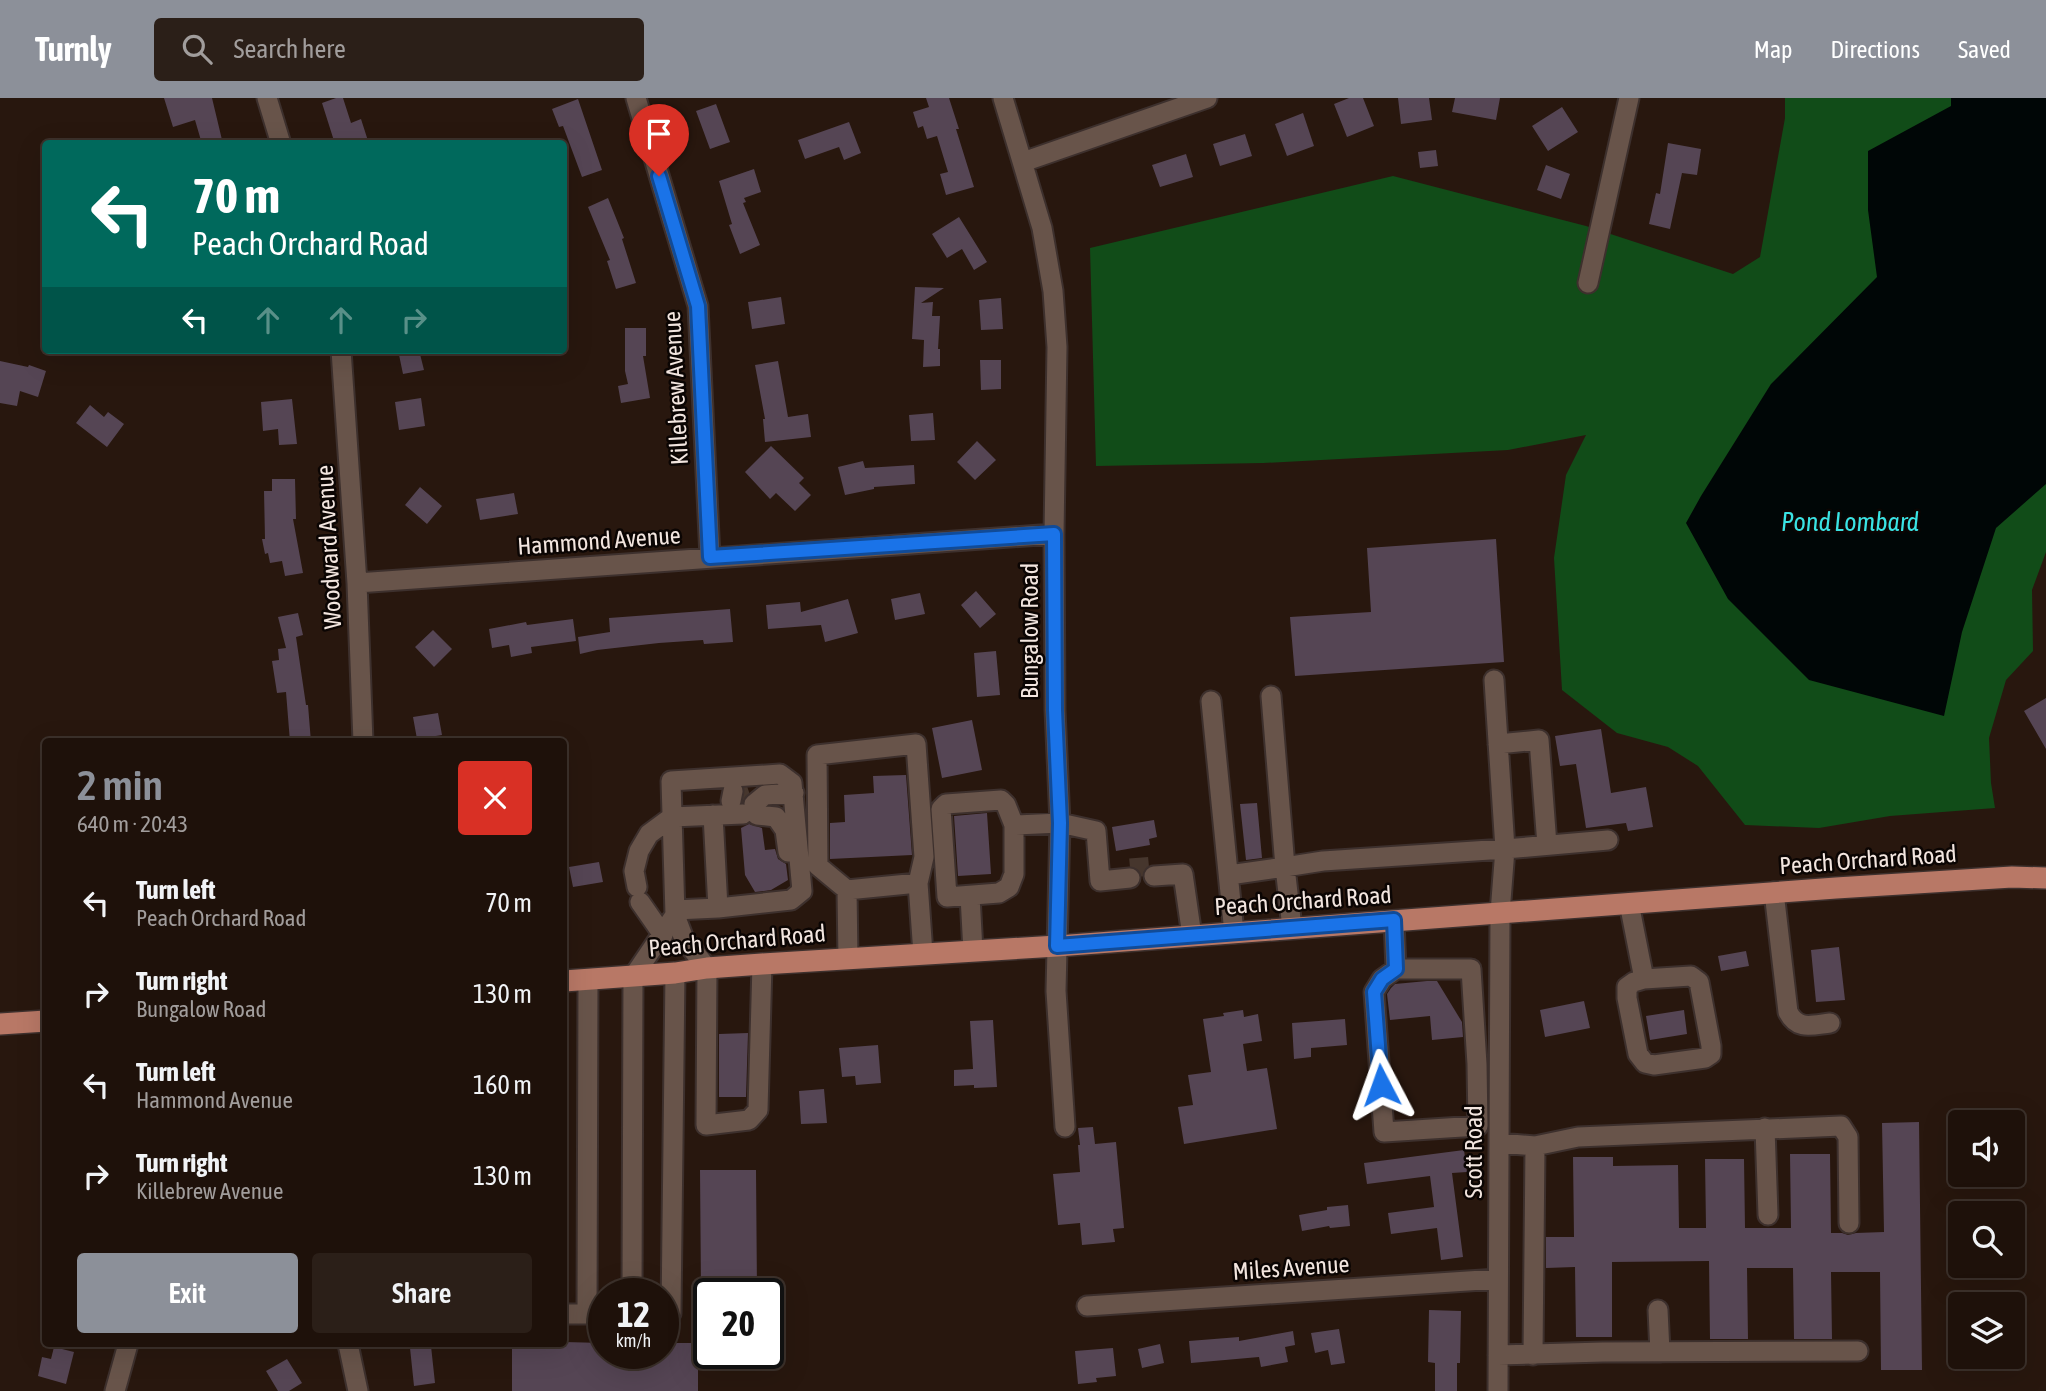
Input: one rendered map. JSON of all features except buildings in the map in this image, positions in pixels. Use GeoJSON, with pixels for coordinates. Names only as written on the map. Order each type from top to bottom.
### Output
{"type":"FeatureCollection","features":[{"type":"Feature","properties":{"kind":"main road","name":"Peach Orchard Road"},"geometry":{"type":"LineString","coordinates":[[567,981],[707,968],[1057,946],[1774,892],[2012,877],[2046,878]]}},
{"type":"Feature","properties":{"kind":"main road"},"geometry":{"type":"LineString","coordinates":[[0,1024],[42,1021]]}},
{"type":"Feature","properties":{"kind":"street"},"geometry":{"type":"LineString","coordinates":[[267,98],[280,140]]}},
{"type":"Feature","properties":{"kind":"street","name":"Killebrew Avenue"},"geometry":{"type":"LineString","coordinates":[[636,98],[698,306],[710,557]]}},
{"type":"Feature","properties":{"kind":"street","name":"Bungalow Road"},"geometry":{"type":"LineString","coordinates":[[1003,98],[1042,228],[1053,291],[1057,346],[1055,710],[1060,823],[1056,991],[1065,1127]]}},
{"type":"Feature","properties":{"kind":"street"},"geometry":{"type":"LineString","coordinates":[[1023,162],[1208,98]]}},
{"type":"Feature","properties":{"kind":"street"},"geometry":{"type":"LineString","coordinates":[[1588,283],[1629,98]]}},
{"type":"Feature","properties":{"kind":"street","name":"Woodward Avenue"},"geometry":{"type":"LineString","coordinates":[[341,354],[357,583],[363,738]]}},
{"type":"Feature","properties":{"kind":"street","name":"Hammond Avenue"},"geometry":{"type":"LineString","coordinates":[[357,583],[1054,534]]}},
{"type":"Feature","properties":{"kind":"street","name":"Scott Road"},"geometry":{"type":"LineString","coordinates":[[1494,680],[1505,849],[1500,913],[1498,1391]]}},
{"type":"Feature","properties":{"kind":"street"},"geometry":{"type":"LineString","coordinates":[[1271,696],[1292,928]]}},
{"type":"Feature","properties":{"kind":"street"},"geometry":{"type":"LineString","coordinates":[[1211,701],[1234,933]]}},
{"type":"Feature","properties":{"kind":"street"},"geometry":{"type":"LineString","coordinates":[[1498,744],[1539,740],[1547,845]]}},
{"type":"Feature","properties":{"kind":"street"},"geometry":{"type":"LineString","coordinates":[[918,883],[847,890],[818,866],[817,755],[916,744],[924,857],[918,883],[923,954]]}},
{"type":"Feature","properties":{"kind":"street"},"geometry":{"type":"LineString","coordinates":[[675,912],[791,900],[802,891],[792,783],[780,774],[671,780],[675,912],[684,939],[707,968],[706,1125]]}},
{"type":"Feature","properties":{"kind":"street"},"geometry":{"type":"LineString","coordinates":[[663,935],[639,894],[634,871],[639,851],[649,834],[672,817],[713,815],[746,801],[794,793]]}},
{"type":"Feature","properties":{"kind":"street"},"geometry":{"type":"LineString","coordinates":[[1002,800],[1014,825],[1014,874],[1009,887],[999,894],[970,896],[947,897],[941,808],[946,804],[1002,800]]}},
{"type":"Feature","properties":{"kind":"street"},"geometry":{"type":"LineString","coordinates":[[746,801],[776,817],[785,830],[788,853],[800,870]]}},
{"type":"Feature","properties":{"kind":"street"},"geometry":{"type":"LineString","coordinates":[[713,815],[718,908]]}},
{"type":"Feature","properties":{"kind":"street"},"geometry":{"type":"LineString","coordinates":[[1014,825],[1060,823],[1096,831],[1100,881],[1130,873]]}},
{"type":"Feature","properties":{"kind":"street"},"geometry":{"type":"LineString","coordinates":[[1229,875],[1323,861],[1608,840]]}},
{"type":"Feature","properties":{"kind":"street"},"geometry":{"type":"LineString","coordinates":[[1153,871],[1183,864],[1192,936]]}},
{"type":"Feature","properties":{"kind":"street"},"geometry":{"type":"LineString","coordinates":[[847,890],[848,959]]}},
{"type":"Feature","properties":{"kind":"street"},"geometry":{"type":"LineString","coordinates":[[1774,892],[1788,1012],[1793,1021],[1801,1026],[1830,1023]]}},
{"type":"Feature","properties":{"kind":"street"},"geometry":{"type":"LineString","coordinates":[[970,896],[973,951]]}},
{"type":"Feature","properties":{"kind":"street"},"geometry":{"type":"LineString","coordinates":[[1629,903],[1644,979]]}},
{"type":"Feature","properties":{"kind":"street"},"geometry":{"type":"LineString","coordinates":[[632,1278],[633,976],[663,935],[675,912]]}},
{"type":"Feature","properties":{"kind":"street"},"geometry":{"type":"LineString","coordinates":[[1394,920],[1396,969]]}},
{"type":"Feature","properties":{"kind":"street"},"geometry":{"type":"LineString","coordinates":[[674,1133],[749,1119],[758,1110],[762,964]]}},
{"type":"Feature","properties":{"kind":"street"},"geometry":{"type":"LineString","coordinates":[[1396,969],[1471,969],[1478,1126],[1384,1132],[1374,992],[1382,979],[1396,969]]}},
{"type":"Feature","properties":{"kind":"street"},"geometry":{"type":"LineString","coordinates":[[672,1278],[675,973]]}},
{"type":"Feature","properties":{"kind":"street"},"geometry":{"type":"LineString","coordinates":[[1690,976],[1699,982],[1711,1054],[1705,1058],[1654,1065],[1645,1063],[1638,1054],[1627,998],[1627,987],[1644,979],[1690,976]]}},
{"type":"Feature","properties":{"kind":"street"},"geometry":{"type":"LineString","coordinates":[[588,980],[594,1278]]}},
{"type":"Feature","properties":{"kind":"street"},"geometry":{"type":"LineString","coordinates":[[1477,1064],[1499,1063]]}},
{"type":"Feature","properties":{"kind":"street"},"geometry":{"type":"LineString","coordinates":[[1499,1143],[1535,1146],[1578,1137],[1841,1126],[1848,1137],[1849,1223]]}},
{"type":"Feature","properties":{"kind":"street"},"geometry":{"type":"LineString","coordinates":[[1765,1128],[1769,1214]]}},
{"type":"Feature","properties":{"kind":"street"},"geometry":{"type":"LineString","coordinates":[[1533,1355],[1535,1146]]}},
{"type":"Feature","properties":{"kind":"street","name":"Miles Avenue"},"geometry":{"type":"LineString","coordinates":[[1087,1306],[1498,1279]]}},
{"type":"Feature","properties":{"kind":"street"},"geometry":{"type":"LineString","coordinates":[[1658,1310],[1660,1352]]}},
{"type":"Feature","properties":{"kind":"street"},"geometry":{"type":"LineString","coordinates":[[567,1314],[588,1314]]}},
{"type":"Feature","properties":{"kind":"street"},"geometry":{"type":"LineString","coordinates":[[115,1391],[127,1347]]}},
{"type":"Feature","properties":{"kind":"street"},"geometry":{"type":"LineString","coordinates":[[349,1347],[358,1391]]}},
{"type":"Feature","properties":{"kind":"street"},"geometry":{"type":"LineString","coordinates":[[1498,1356],[1858,1351]]}},
{"type":"Feature","properties":{"kind":"green space"},"geometry":{"type":"Polygon","coordinates":[[[1785,98],[2046,98],[2046,552],[2032,590],[2033,651],[2006,680],[1989,738],[1995,808],[1890,816],[1819,828],[1745,825],[1698,766],[1668,747],[1617,733],[1562,690],[1554,558],[1566,475],[1586,435],[1508,450],[1263,463],[1096,466],[1090,248],[1393,176],[1586,226],[1733,274],[1760,257],[1785,118],[1785,98]]]}},
{"type":"Feature","properties":{"kind":"water","name":"Pond Lombard"},"geometry":{"type":"Polygon","coordinates":[[[1951,98],[2046,98],[2046,484],[1996,528],[1962,632],[1944,716],[1809,680],[1728,599],[1686,523],[1771,384],[1877,277],[1868,210],[1868,151],[1951,106],[1951,98]]]}},
{"type":"Feature","properties":{"kind":"tunnel"},"geometry":{"type":"LineString","coordinates":[[738,799],[750,795]]}},
{"type":"Feature","properties":{"kind":"tunnel"},"geometry":{"type":"LineString","coordinates":[[1130,868],[1153,866]]}},
{"type":"Feature","properties":{"kind":"route"},"geometry":{"type":"LineString","coordinates":[[659,176],[698,306],[710,557],[1054,534],[1055,710],[1060,823],[1057,946],[1394,920],[1396,969],[1382,979],[1374,992],[1381,1085]]}}]}
